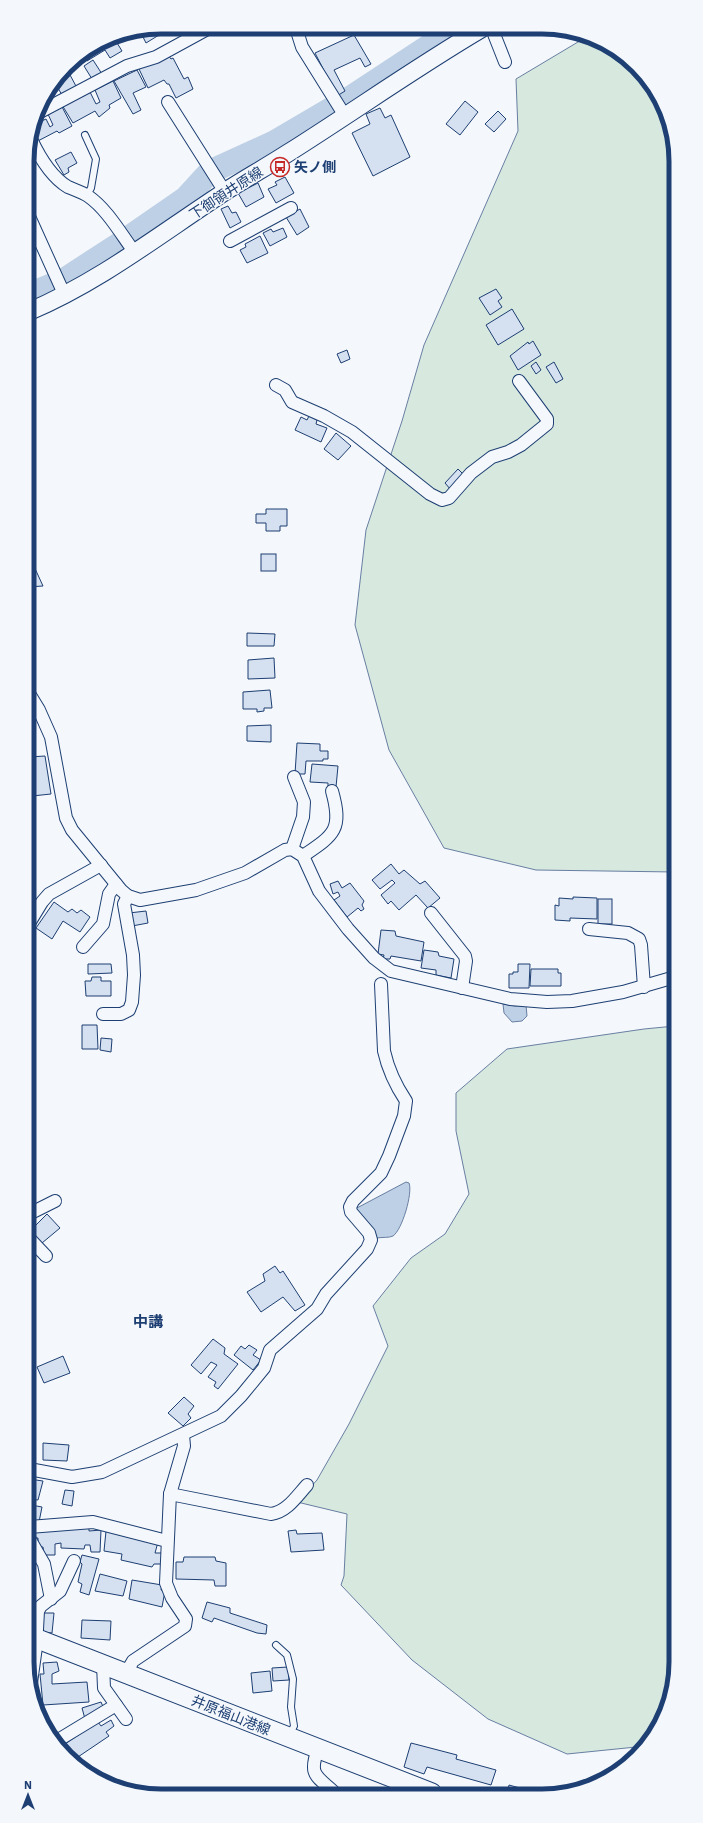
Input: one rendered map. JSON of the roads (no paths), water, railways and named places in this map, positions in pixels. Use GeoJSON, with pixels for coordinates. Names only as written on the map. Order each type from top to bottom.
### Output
{"type":"FeatureCollection","features":[{"type":"Feature","properties":{"kind":"main road","name":"下御領井原線"},"geometry":{"type":"LineString","coordinates":[[34,307],[60,287],[94,280],[435,56],[472,34]]}},
{"type":"Feature","properties":{"kind":"main road","name":"井原福山港線"},"geometry":{"type":"LineString","coordinates":[[34,1637],[289,1737],[318,1750],[421,1789]]}},
{"type":"Feature","properties":{"kind":"street"},"geometry":{"type":"LineString","coordinates":[[45,109],[127,66],[156,57],[198,34]]}},
{"type":"Feature","properties":{"kind":"street"},"geometry":{"type":"LineString","coordinates":[[298,34],[302,47],[345,116]]}},
{"type":"Feature","properties":{"kind":"street"},"geometry":{"type":"LineString","coordinates":[[494,34],[505,62]]}},
{"type":"Feature","properties":{"kind":"street"},"geometry":{"type":"LineString","coordinates":[[168,102],[226,192]]}},
{"type":"Feature","properties":{"kind":"street"},"geometry":{"type":"LineString","coordinates":[[35,147],[40,158],[58,179],[67,186],[88,195],[102,208],[135,253]]}},
{"type":"Feature","properties":{"kind":"street"},"geometry":{"type":"LineString","coordinates":[[230,241],[291,208]]}},
{"type":"Feature","properties":{"kind":"street"},"geometry":{"type":"LineString","coordinates":[[34,228],[60,287]]}},
{"type":"Feature","properties":{"kind":"street"},"geometry":{"type":"LineString","coordinates":[[276,385],[284,390],[292,402],[324,416],[352,432],[430,494],[442,500],[449,498],[471,473],[492,457],[508,452],[521,445],[547,424],[547,419],[519,381]]}},
{"type":"Feature","properties":{"kind":"street"},"geometry":{"type":"LineString","coordinates":[[34,702],[51,737],[66,818],[72,830],[116,884],[128,896],[140,900],[196,890],[246,873],[285,850],[292,849],[303,856],[319,891],[348,929],[374,958],[391,971],[510,999],[547,1002],[572,1001],[644,987],[669,979]]}},
{"type":"Feature","properties":{"kind":"street"},"geometry":{"type":"LineString","coordinates":[[292,849],[303,817],[304,802],[294,776]]}},
{"type":"Feature","properties":{"kind":"street"},"geometry":{"type":"LineString","coordinates":[[303,856],[325,841],[336,826],[338,809],[332,791]]}},
{"type":"Feature","properties":{"kind":"street"},"geometry":{"type":"LineString","coordinates":[[34,915],[49,894],[101,865]]}},
{"type":"Feature","properties":{"kind":"street"},"geometry":{"type":"LineString","coordinates":[[83,948],[103,924],[109,894],[116,884]]}},
{"type":"Feature","properties":{"kind":"street"},"geometry":{"type":"LineString","coordinates":[[103,1014],[121,1014],[129,1010],[132,1002],[134,975],[133,955],[124,904],[128,896]]}},
{"type":"Feature","properties":{"kind":"street"},"geometry":{"type":"LineString","coordinates":[[431,913],[465,956],[466,961],[462,988]]}},
{"type":"Feature","properties":{"kind":"street"},"geometry":{"type":"LineString","coordinates":[[589,929],[628,933],[639,939],[641,945],[644,987]]}},
{"type":"Feature","properties":{"kind":"street"},"geometry":{"type":"LineString","coordinates":[[34,1470],[72,1477],[82,1477],[102,1472],[221,1416],[241,1396],[264,1368],[270,1350],[316,1308],[326,1294],[367,1250],[371,1240],[369,1233],[351,1212],[350,1207],[353,1201],[381,1173],[404,1116],[406,1101],[397,1087],[385,1056],[381,984]]}},
{"type":"Feature","properties":{"kind":"street"},"geometry":{"type":"LineString","coordinates":[[34,1212],[55,1201]]}},
{"type":"Feature","properties":{"kind":"street"},"geometry":{"type":"LineString","coordinates":[[34,1243],[46,1256]]}},
{"type":"Feature","properties":{"kind":"street"},"geometry":{"type":"LineString","coordinates":[[126,1673],[133,1661],[185,1626],[186,1620],[172,1598],[166,1584],[170,1494],[184,1446],[183,1435]]}},
{"type":"Feature","properties":{"kind":"street"},"geometry":{"type":"LineString","coordinates":[[170,1494],[271,1514],[279,1513],[307,1486]]}},
{"type":"Feature","properties":{"kind":"street"},"geometry":{"type":"LineString","coordinates":[[34,1527],[93,1522],[167,1540]]}},
{"type":"Feature","properties":{"kind":"street"},"geometry":{"type":"LineString","coordinates":[[34,1547],[44,1564],[51,1599]]}},
{"type":"Feature","properties":{"kind":"street"},"geometry":{"type":"LineString","coordinates":[[34,1632],[38,1610],[60,1591],[74,1561]]}},
{"type":"Feature","properties":{"kind":"street"},"geometry":{"type":"LineString","coordinates":[[103,1664],[104,1688],[126,1719]]}},
{"type":"Feature","properties":{"kind":"street"},"geometry":{"type":"LineString","coordinates":[[60,1739],[116,1705]]}},
{"type":"Feature","properties":{"kind":"street"},"geometry":{"type":"LineString","coordinates":[[318,1750],[312,1765],[314,1772],[331,1789]]}},
{"type":"Feature","properties":{"kind":"lane"},"geometry":{"type":"LineString","coordinates":[[85,135],[96,159],[91,188],[88,195]]}},
{"type":"Feature","properties":{"kind":"lane"},"geometry":{"type":"LineString","coordinates":[[276,1645],[287,1655],[293,1679],[291,1707],[294,1726],[289,1737]]}},
{"type":"Feature","properties":{"kind":"water"},"geometry":{"type":"Polygon","coordinates":[[[503,1004],[515,1006],[526,1005],[527,1016],[522,1021],[512,1022],[504,1013],[503,1004]]]}},
{"type":"Feature","properties":{"kind":"water"},"geometry":{"type":"Polygon","coordinates":[[[406,1182],[409,1183],[410,1188],[408,1203],[400,1227],[393,1236],[377,1238],[355,1209],[406,1182]]]}},
{"type":"Feature","properties":{"kind":"waterway"},"geometry":{"type":"LineString","coordinates":[[344,102],[447,34]]}},
{"type":"Feature","properties":{"kind":"waterway"},"geometry":{"type":"LineString","coordinates":[[216,169],[273,143],[331,109]]}},
{"type":"Feature","properties":{"kind":"waterway"},"geometry":{"type":"LineString","coordinates":[[131,236],[186,198],[207,175]]}},
{"type":"Feature","properties":{"kind":"waterway"},"geometry":{"type":"LineString","coordinates":[[34,292],[64,280],[121,243]]}},
{"type":"Feature","properties":{"kind":"place","name":"矢ノ側"},"geometry":{"type":"Point","coordinates":[280,167]}},
{"type":"Feature","properties":{"kind":"district","name":"中講"},"geometry":{"type":"Point","coordinates":[148,1321]}}]}
